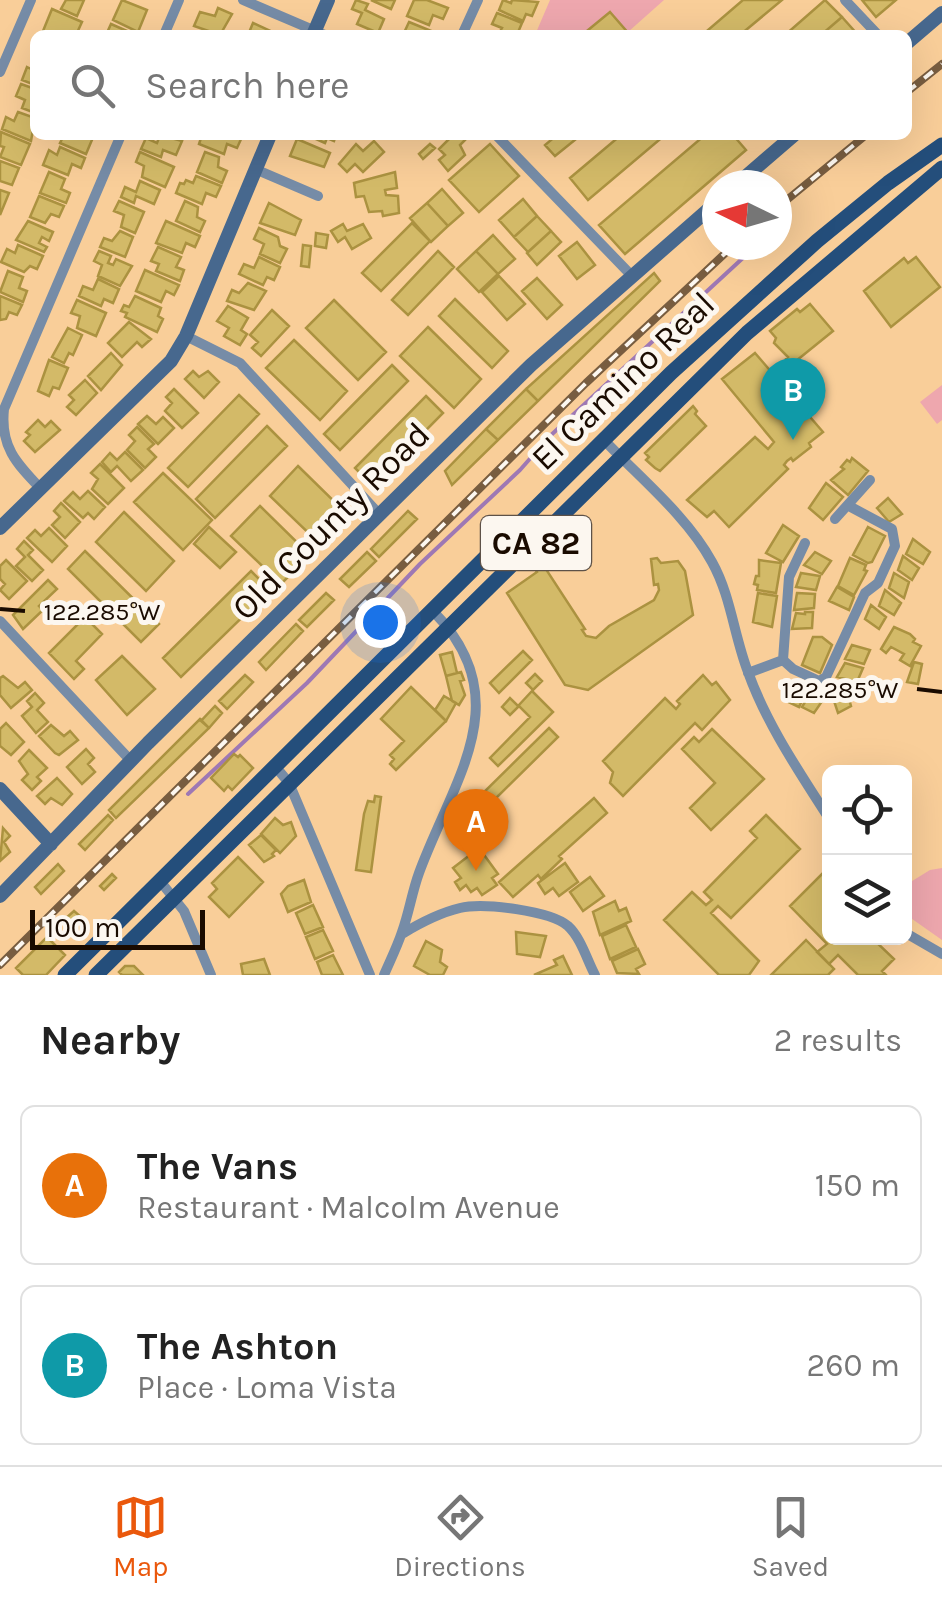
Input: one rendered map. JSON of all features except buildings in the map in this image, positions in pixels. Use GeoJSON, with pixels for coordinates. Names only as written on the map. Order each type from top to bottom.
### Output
{"type":"FeatureCollection","features":[{"type":"Feature","properties":{"kind":"main road","name":"El Camino Real"},"geometry":{"type":"LineString","coordinates":[[65,975],[671,373],[863,203],[942,144]]}},
{"type":"Feature","properties":{"kind":"main road","name":"El Camino Real"},"geometry":{"type":"LineString","coordinates":[[96,975],[747,333],[942,168]]}},
{"type":"Feature","properties":{"kind":"street"},"geometry":{"type":"LineString","coordinates":[[0,72],[30,0]]}},
{"type":"Feature","properties":{"kind":"street"},"geometry":{"type":"LineString","coordinates":[[166,30],[179,0]]}},
{"type":"Feature","properties":{"kind":"street"},"geometry":{"type":"LineString","coordinates":[[243,0],[309,30]]}},
{"type":"Feature","properties":{"kind":"street"},"geometry":{"type":"LineString","coordinates":[[319,30],[328,0]]}},
{"type":"Feature","properties":{"kind":"street"},"geometry":{"type":"LineString","coordinates":[[464,30],[478,0]]}},
{"type":"Feature","properties":{"kind":"street"},"geometry":{"type":"LineString","coordinates":[[845,0],[873,30]]}},
{"type":"Feature","properties":{"kind":"street"},"geometry":{"type":"LineString","coordinates":[[912,39],[942,13]]}},
{"type":"Feature","properties":{"kind":"street"},"geometry":{"type":"LineString","coordinates":[[40,488],[4,445],[4,409],[119,140]]}},
{"type":"Feature","properties":{"kind":"street"},"geometry":{"type":"LineString","coordinates":[[0,528],[171,361],[186,336],[268,140]]}},
{"type":"Feature","properties":{"kind":"street"},"geometry":{"type":"LineString","coordinates":[[501,140],[632,276]]}},
{"type":"Feature","properties":{"kind":"street"},"geometry":{"type":"LineString","coordinates":[[753,170],[788,140]]}},
{"type":"Feature","properties":{"kind":"street"},"geometry":{"type":"LineString","coordinates":[[255,170],[318,196]]}},
{"type":"Feature","properties":{"kind":"street","name":"Old County Road"},"geometry":{"type":"LineString","coordinates":[[0,896],[531,365],[702,215]]}},
{"type":"Feature","properties":{"kind":"street"},"geometry":{"type":"LineString","coordinates":[[186,336],[240,363],[378,514]]}},
{"type":"Feature","properties":{"kind":"street"},"geometry":{"type":"LineString","coordinates":[[605,442],[670,508],[711,560],[723,586],[748,673],[792,760],[822,807]]}},
{"type":"Feature","properties":{"kind":"street"},"geometry":{"type":"LineString","coordinates":[[835,520],[870,480]]}},
{"type":"Feature","properties":{"kind":"street"},"geometry":{"type":"LineString","coordinates":[[783,660],[805,676],[819,681],[826,677],[865,594],[878,583],[895,546],[892,530],[849,506]]}},
{"type":"Feature","properties":{"kind":"street"},"geometry":{"type":"LineString","coordinates":[[783,660],[789,578],[805,542]]}},
{"type":"Feature","properties":{"kind":"street"},"geometry":{"type":"LineString","coordinates":[[384,975],[475,726],[476,681],[448,625],[432,610]]}},
{"type":"Feature","properties":{"kind":"street"},"geometry":{"type":"LineString","coordinates":[[0,621],[131,761]]}},
{"type":"Feature","properties":{"kind":"street"},"geometry":{"type":"LineString","coordinates":[[748,673],[783,660]]}},
{"type":"Feature","properties":{"kind":"street"},"geometry":{"type":"LineString","coordinates":[[276,766],[290,783],[370,975]]}},
{"type":"Feature","properties":{"kind":"street"},"geometry":{"type":"LineString","coordinates":[[0,790],[51,844]]}},
{"type":"Feature","properties":{"kind":"street"},"geometry":{"type":"LineString","coordinates":[[160,881],[184,911],[211,975]]}},
{"type":"Feature","properties":{"kind":"street"},"geometry":{"type":"LineString","coordinates":[[402,934],[427,919],[463,907],[550,916],[575,934],[595,975]]}},
{"type":"Feature","properties":{"kind":"street"},"geometry":{"type":"LineString","coordinates":[[912,937],[942,954]]}},
{"type":"Feature","properties":{"kind":"shaded area"},"geometry":{"type":"Polygon","coordinates":[[[550,0],[664,0],[630,30],[610,12],[588,30],[537,30],[550,0]]]}},
{"type":"Feature","properties":{"kind":"shaded area"},"geometry":{"type":"Polygon","coordinates":[[[942,385],[942,420],[937,424],[920,402],[942,385]]]}},
{"type":"Feature","properties":{"kind":"shaded area"},"geometry":{"type":"Polygon","coordinates":[[[942,868],[942,940],[912,919],[912,881],[942,868]]]}},
{"type":"Feature","properties":{"kind":"waterway"},"geometry":{"type":"LineString","coordinates":[[188,794],[307,683],[550,436],[741,260]]}},
{"type":"Feature","properties":{"kind":"railway"},"geometry":{"type":"LineString","coordinates":[[912,88],[942,64]]}},
{"type":"Feature","properties":{"kind":"railway"},"geometry":{"type":"LineString","coordinates":[[792,196],[860,140]]}},
{"type":"Feature","properties":{"kind":"railway"},"geometry":{"type":"LineString","coordinates":[[0,965],[586,383],[718,260]]}},
{"type":"Feature","properties":{"kind":"place","name":"The Ashton"},"geometry":{"type":"Point","coordinates":[793,440]}},
{"type":"Feature","properties":{"kind":"place","name":"The Vans"},"geometry":{"type":"Point","coordinates":[476,871]}}]}
